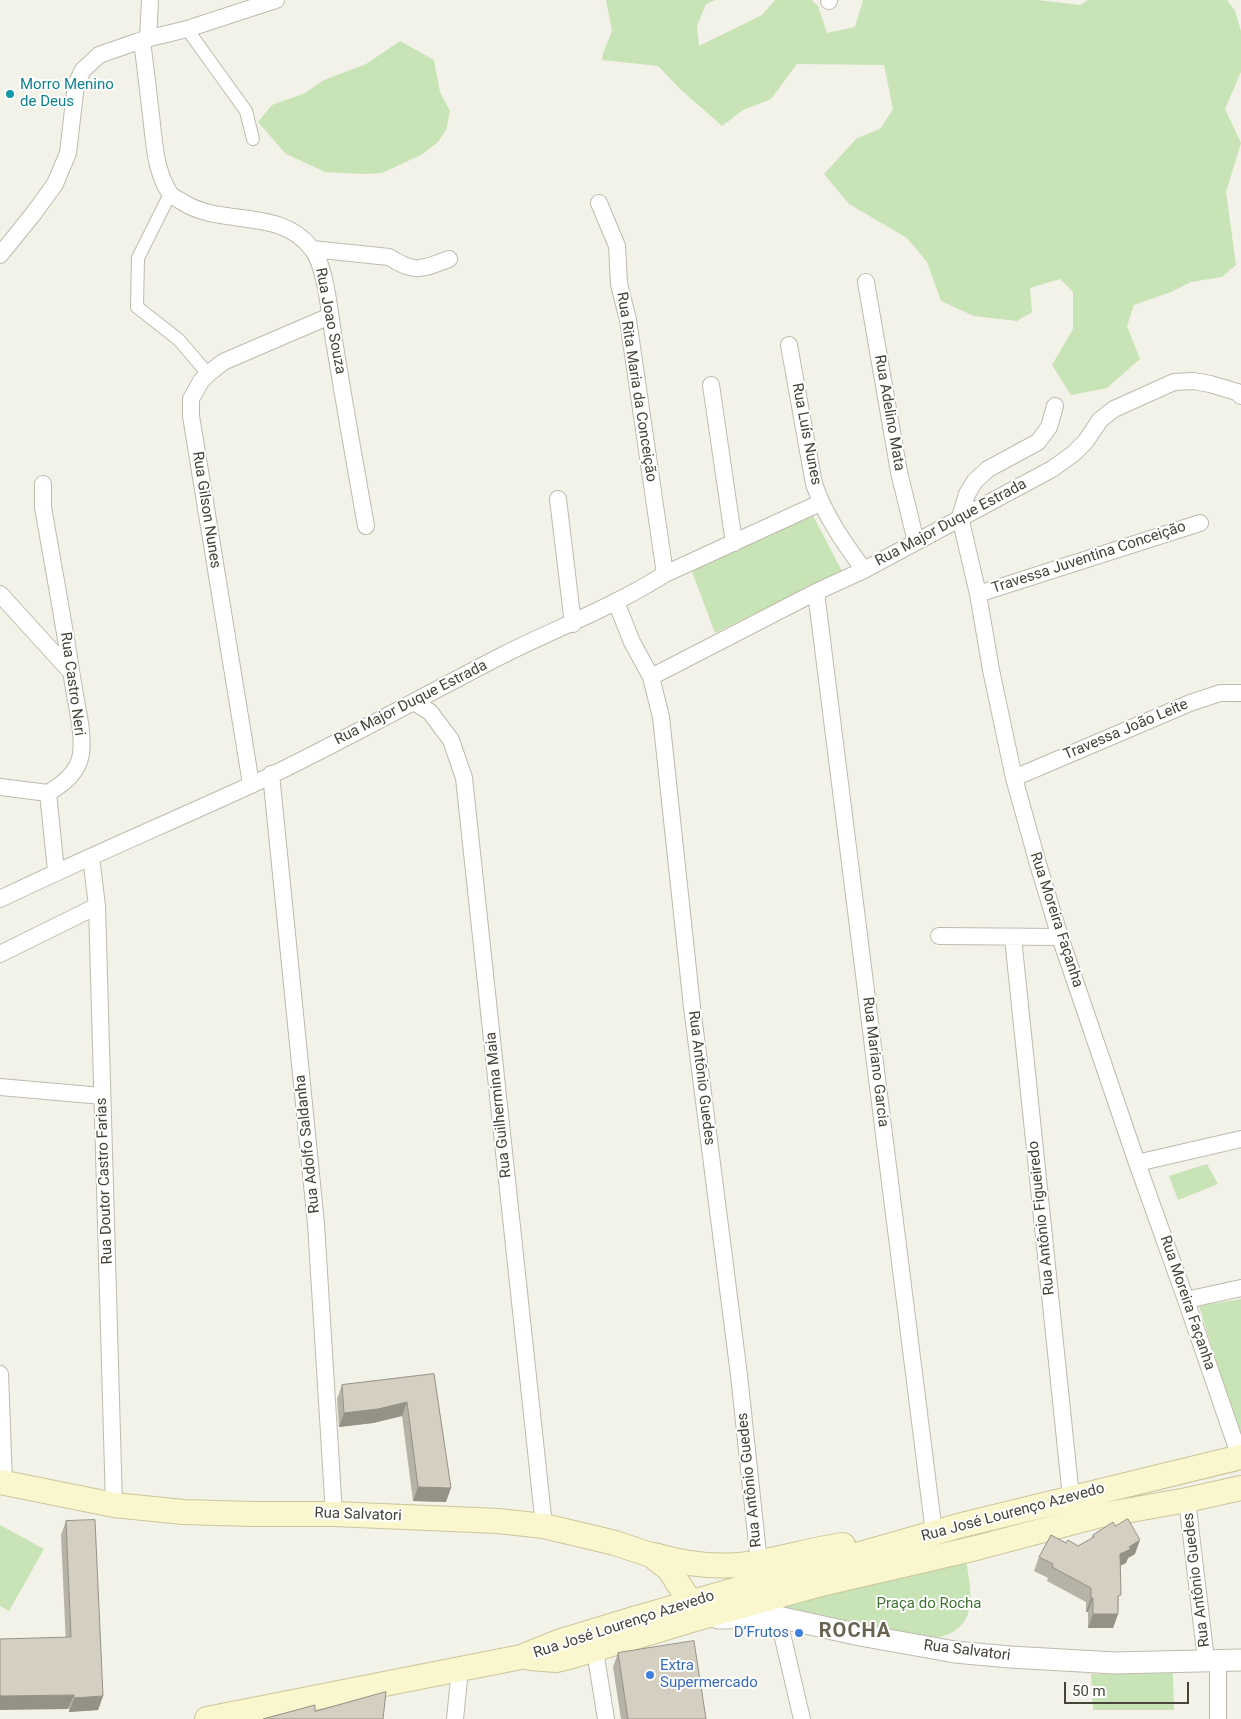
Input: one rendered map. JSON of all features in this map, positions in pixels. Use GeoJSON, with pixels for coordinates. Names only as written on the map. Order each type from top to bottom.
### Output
{"type":"FeatureCollection","features":[{"type":"Feature","properties":{"kind":"main road","name":"Rua José Lourenço Azevedo"},"geometry":{"type":"LineString","coordinates":[[521,1657],[556,1660],[595,1651],[693,1611],[925,1536],[1071,1497],[1240,1457]]}},
{"type":"Feature","properties":{"kind":"main road","name":"Rua Salvatori"},"geometry":{"type":"LineString","coordinates":[[2,1482],[114,1505],[183,1512],[334,1514],[498,1521],[544,1526],[615,1543],[651,1554],[669,1569],[693,1611]]}},
{"type":"Feature","properties":{"kind":"main road","name":"Rua José Lourenço Azevedo"},"geometry":{"type":"LineString","coordinates":[[521,1657],[558,1642],[976,1548],[1097,1516],[1241,1488]]}},
{"type":"Feature","properties":{"kind":"main road"},"geometry":{"type":"LineString","coordinates":[[651,1554],[675,1562],[729,1566],[759,1563],[829,1547],[925,1536]]}},
{"type":"Feature","properties":{"kind":"main road"},"geometry":{"type":"LineString","coordinates":[[208,1719],[236,1716],[521,1657]]}},
{"type":"Feature","properties":{"kind":"street"},"geometry":{"type":"LineString","coordinates":[[150,0],[145,40],[155,148],[161,177],[170,194],[138,258],[137,306],[179,340],[208,374]]}},
{"type":"Feature","properties":{"kind":"street"},"geometry":{"type":"LineString","coordinates":[[0,255],[55,184],[68,153],[76,84],[84,70],[99,55],[276,0]]}},
{"type":"Feature","properties":{"kind":"street"},"geometry":{"type":"LineString","coordinates":[[187,29],[246,111],[253,138]]}},
{"type":"Feature","properties":{"kind":"street","name":"Rua Joao Souza"},"geometry":{"type":"LineString","coordinates":[[170,194],[191,208],[226,216],[270,222],[297,235],[312,249],[320,264],[366,526]]}},
{"type":"Feature","properties":{"kind":"street","name":"Rua Rita Maria da Conceição"},"geometry":{"type":"LineString","coordinates":[[600,203],[617,246],[620,284],[628,320],[665,574]]}},
{"type":"Feature","properties":{"kind":"street"},"geometry":{"type":"LineString","coordinates":[[312,249],[389,257],[400,264],[420,269],[449,259]]}},
{"type":"Feature","properties":{"kind":"street","name":"Rua Adelino Mata"},"geometry":{"type":"LineString","coordinates":[[866,282],[899,472],[916,542]]}},
{"type":"Feature","properties":{"kind":"street","name":"Rua Gilson Nunes"},"geometry":{"type":"LineString","coordinates":[[251,784],[191,416],[191,399],[201,381],[223,362],[330,316]]}},
{"type":"Feature","properties":{"kind":"street","name":"Rua Luís Nunes"},"geometry":{"type":"LineString","coordinates":[[789,344],[811,470],[820,502],[842,540],[864,570]]}},
{"type":"Feature","properties":{"kind":"street","name":"Rua Major Duque Estrada"},"geometry":{"type":"LineString","coordinates":[[651,678],[816,592],[864,570],[1052,469],[1073,454],[1086,441],[1100,420],[1114,408],[1174,382],[1193,381],[1210,384],[1237,392],[1241,396]]}},
{"type":"Feature","properties":{"kind":"street"},"geometry":{"type":"LineString","coordinates":[[712,385],[734,543]]}},
{"type":"Feature","properties":{"kind":"street"},"geometry":{"type":"LineString","coordinates":[[960,517],[967,494],[975,482],[988,469],[1038,442],[1049,427],[1055,406]]}},
{"type":"Feature","properties":{"kind":"street","name":"Rua Castro Neri"},"geometry":{"type":"LineString","coordinates":[[43,484],[43,507],[80,726],[81,754],[77,767],[64,782],[48,793]]}},
{"type":"Feature","properties":{"kind":"street"},"geometry":{"type":"LineString","coordinates":[[558,499],[574,624]]}},
{"type":"Feature","properties":{"kind":"street","name":"Rua Major Duque Estrada"},"geometry":{"type":"LineString","coordinates":[[0,899],[251,784],[505,654],[574,624],[665,574],[820,502]]}},
{"type":"Feature","properties":{"kind":"street","name":"Rua Moreira Façanha"},"geometry":{"type":"LineString","coordinates":[[960,517],[978,594],[991,670],[1014,778],[1038,864],[1060,937],[1240,1457]]}},
{"type":"Feature","properties":{"kind":"street","name":"Travessa Juventina Conceição"},"geometry":{"type":"LineString","coordinates":[[978,594],[1200,523]]}},
{"type":"Feature","properties":{"kind":"street","name":"Rua Mariano Garcia"},"geometry":{"type":"LineString","coordinates":[[816,592],[925,1536]]}},
{"type":"Feature","properties":{"kind":"street"},"geometry":{"type":"LineString","coordinates":[[0,594],[71,672]]}},
{"type":"Feature","properties":{"kind":"street","name":"Rua Antônio Guedes"},"geometry":{"type":"LineString","coordinates":[[616,602],[632,642],[651,678],[661,717],[691,997],[739,1376],[759,1563]]}},
{"type":"Feature","properties":{"kind":"street","name":"Travessa João Leite"},"geometry":{"type":"LineString","coordinates":[[1014,778],[1190,703],[1220,693],[1241,693]]}},
{"type":"Feature","properties":{"kind":"street","name":"Rua Guilhermina Maia"},"geometry":{"type":"LineString","coordinates":[[414,702],[430,712],[451,740],[464,778],[544,1526]]}},
{"type":"Feature","properties":{"kind":"street","name":"Rua Adolfo Saldanha"},"geometry":{"type":"LineString","coordinates":[[271,774],[316,1224],[334,1514]]}},
{"type":"Feature","properties":{"kind":"street"},"geometry":{"type":"LineString","coordinates":[[0,787],[48,793],[56,872]]}},
{"type":"Feature","properties":{"kind":"street","name":"Rua Doutor Castro Farias"},"geometry":{"type":"LineString","coordinates":[[91,857],[97,906],[114,1505]]}},
{"type":"Feature","properties":{"kind":"street"},"geometry":{"type":"LineString","coordinates":[[0,954],[97,906]]}},
{"type":"Feature","properties":{"kind":"street"},"geometry":{"type":"LineString","coordinates":[[939,936],[1060,937]]}},
{"type":"Feature","properties":{"kind":"street","name":"Rua Antônio Figueiredo"},"geometry":{"type":"LineString","coordinates":[[1013,938],[1071,1497]]}},
{"type":"Feature","properties":{"kind":"street"},"geometry":{"type":"LineString","coordinates":[[0,1087],[102,1096]]}},
{"type":"Feature","properties":{"kind":"street"},"geometry":{"type":"LineString","coordinates":[[1137,1163],[1241,1139]]}},
{"type":"Feature","properties":{"kind":"street"},"geometry":{"type":"LineString","coordinates":[[1186,1300],[1241,1288]]}},
{"type":"Feature","properties":{"kind":"street"},"geometry":{"type":"LineString","coordinates":[[0,1374],[2,1482]]}},
{"type":"Feature","properties":{"kind":"street","name":"Rua Antônio Guedes"},"geometry":{"type":"LineString","coordinates":[[1187,1500],[1212,1660],[1218,1719]]}},
{"type":"Feature","properties":{"kind":"street","name":"Rua Salvatori"},"geometry":{"type":"LineString","coordinates":[[693,1611],[778,1618],[860,1635],[972,1654],[1115,1663],[1241,1660]]}},
{"type":"Feature","properties":{"kind":"street"},"geometry":{"type":"LineString","coordinates":[[778,1618],[802,1719]]}},
{"type":"Feature","properties":{"kind":"street"},"geometry":{"type":"LineString","coordinates":[[595,1651],[606,1719]]}},
{"type":"Feature","properties":{"kind":"street"},"geometry":{"type":"LineString","coordinates":[[455,1719],[460,1669]]}},
{"type":"Feature","properties":{"kind":"green space"},"geometry":{"type":"Polygon","coordinates":[[[606,0],[716,0],[706,4],[697,26],[699,46],[762,15],[775,0],[812,0],[818,6],[827,33],[855,27],[863,0],[1038,0],[1080,5],[1088,0],[1227,0],[1235,11],[1241,31],[1241,72],[1225,109],[1241,143],[1226,192],[1236,265],[1222,277],[1191,282],[1171,292],[1134,305],[1127,326],[1140,359],[1107,388],[1071,395],[1052,365],[1073,329],[1073,292],[1060,279],[1030,288],[1032,312],[1017,321],[974,316],[941,301],[927,262],[907,238],[849,204],[824,174],[857,138],[880,129],[893,109],[884,65],[797,64],[771,99],[743,110],[722,126],[680,89],[658,66],[602,60],[612,31],[606,0]]]}},
{"type":"Feature","properties":{"kind":"green space"},"geometry":{"type":"Polygon","coordinates":[[[400,41],[434,60],[440,92],[450,111],[446,130],[438,142],[421,155],[382,173],[325,172],[286,154],[258,122],[272,105],[305,93],[324,80],[366,64],[400,41]]]}},
{"type":"Feature","properties":{"kind":"green space"},"geometry":{"type":"Polygon","coordinates":[[[811,512],[842,571],[715,633],[691,569],[811,512]]]}},
{"type":"Feature","properties":{"kind":"green space"},"geometry":{"type":"Polygon","coordinates":[[[1207,1164],[1218,1184],[1178,1200],[1169,1176],[1207,1164]]]}},
{"type":"Feature","properties":{"kind":"green space"},"geometry":{"type":"Polygon","coordinates":[[[1241,1299],[1241,1440],[1199,1306],[1241,1299]]]}},
{"type":"Feature","properties":{"kind":"green space"},"geometry":{"type":"Polygon","coordinates":[[[0,1525],[44,1549],[9,1611],[0,1606],[0,1525]]]}},
{"type":"Feature","properties":{"kind":"green space","name":"Praça do Rocha"},"geometry":{"type":"Polygon","coordinates":[[[966,1559],[971,1600],[966,1619],[960,1627],[951,1633],[929,1640],[767,1607],[966,1559]]]}},
{"type":"Feature","properties":{"kind":"green space"},"geometry":{"type":"Polygon","coordinates":[[[1173,1673],[1174,1710],[1093,1710],[1091,1674],[1173,1673]]]}},
{"type":"Feature","properties":{"kind":"building"},"geometry":{"type":"Polygon","coordinates":[[[434,1374],[451,1488],[418,1487],[407,1402],[378,1409],[344,1413],[342,1385],[434,1374]]]}},
{"type":"Feature","properties":{"kind":"building"},"geometry":{"type":"Polygon","coordinates":[[[1128,1519],[1140,1540],[1129,1547],[1131,1549],[1120,1554],[1121,1595],[1118,1596],[1118,1614],[1093,1614],[1091,1588],[1052,1567],[1053,1564],[1039,1557],[1051,1535],[1066,1543],[1068,1540],[1078,1546],[1094,1537],[1093,1535],[1113,1522],[1115,1526],[1128,1519]]]}},
{"type":"Feature","properties":{"kind":"building"},"geometry":{"type":"Polygon","coordinates":[[[95,1520],[103,1696],[74,1698],[74,1695],[0,1696],[0,1639],[71,1637],[66,1521],[95,1520]]]}},
{"type":"Feature","properties":{"kind":"building"},"geometry":{"type":"Polygon","coordinates":[[[694,1641],[706,1719],[628,1719],[618,1653],[694,1641]]]}},
{"type":"Feature","properties":{"kind":"building"},"geometry":{"type":"Polygon","coordinates":[[[386,1692],[383,1719],[263,1719],[315,1705],[315,1711],[386,1692]]]}},
{"type":"Feature","properties":{"kind":"place","name":"Morro Menino de Deus"},"geometry":{"type":"Point","coordinates":[10,94]}},
{"type":"Feature","properties":{"kind":"place","name":"D’Frutos"},"geometry":{"type":"Point","coordinates":[799,1633]}},
{"type":"Feature","properties":{"kind":"place","name":"Extra Supermercado"},"geometry":{"type":"Point","coordinates":[650,1675]}},
{"type":"Feature","properties":{"kind":"district","name":"ROCHA"},"geometry":{"type":"Point","coordinates":[855,1632]}}]}
